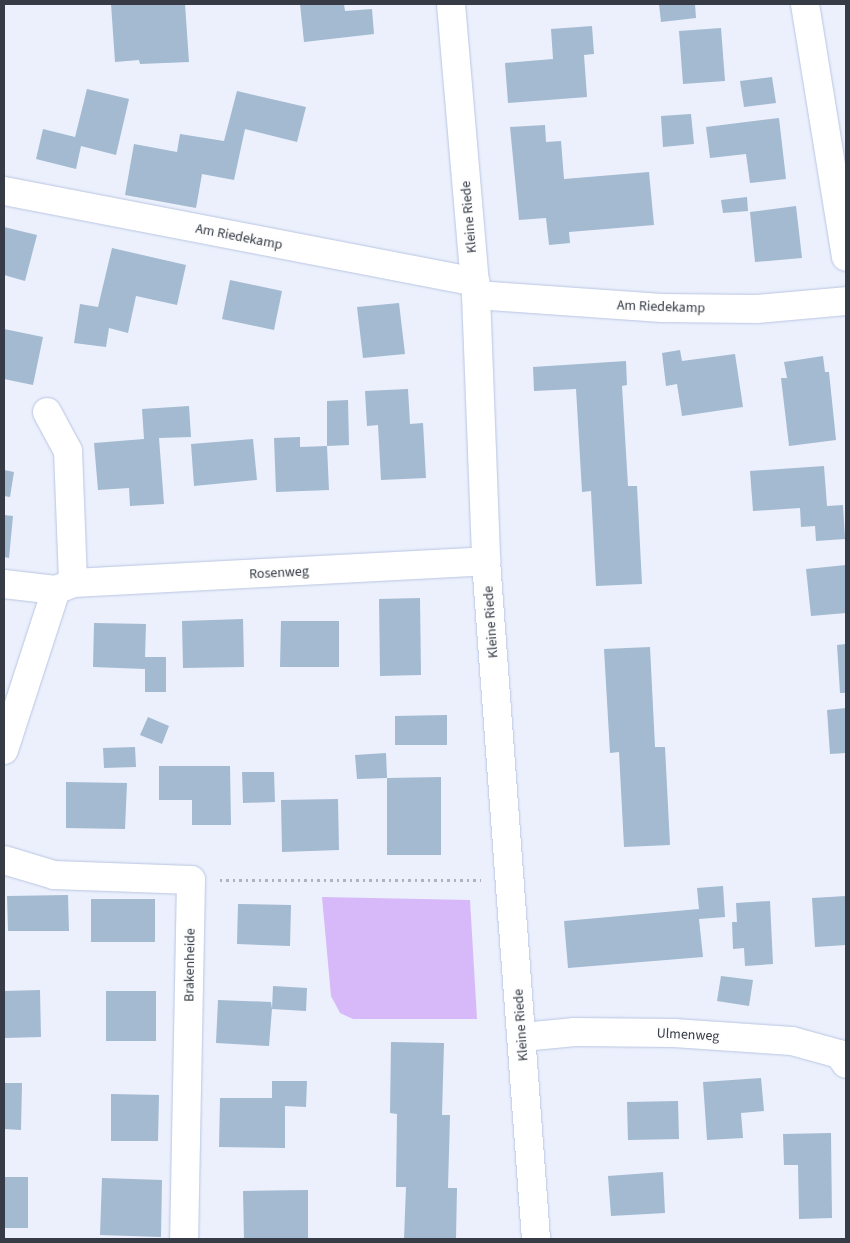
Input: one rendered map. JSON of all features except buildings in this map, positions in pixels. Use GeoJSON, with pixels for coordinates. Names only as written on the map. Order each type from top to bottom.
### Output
{"type":"FeatureCollection","features":[{"type":"Feature","properties":{"kind":"street","name":"Kleine Riede"},"geometry":{"type":"LineString","coordinates":[[451,4],[475,289],[486,561],[523,1037],[536,1239]]}},
{"type":"Feature","properties":{"kind":"street"},"geometry":{"type":"LineString","coordinates":[[805,4],[846,257]]}},
{"type":"Feature","properties":{"kind":"street","name":"Am Riedekamp"},"geometry":{"type":"LineString","coordinates":[[4,191],[475,289],[662,308],[757,309],[846,301]]}},
{"type":"Feature","properties":{"kind":"street"},"geometry":{"type":"LineString","coordinates":[[4,750],[64,586],[68,451],[47,412]]}},
{"type":"Feature","properties":{"kind":"street","name":"Rosenweg"},"geometry":{"type":"LineString","coordinates":[[4,584],[64,586],[486,561]]}},
{"type":"Feature","properties":{"kind":"street"},"geometry":{"type":"LineString","coordinates":[[4,860],[54,875],[191,880]]}},
{"type":"Feature","properties":{"kind":"street","name":"Brakenheide"},"geometry":{"type":"LineString","coordinates":[[184,1239],[191,880]]}},
{"type":"Feature","properties":{"kind":"street","name":"Ulmenweg"},"geometry":{"type":"LineString","coordinates":[[523,1037],[575,1032],[674,1033],[792,1041],[844,1057]]}},
{"type":"Feature","properties":{"kind":"path"},"geometry":{"type":"LineString","coordinates":[[191,880],[510,880]]}},
{"type":"Feature","properties":{"kind":"shaded area"},"geometry":{"type":"Polygon","coordinates":[[[322,897],[470,900],[477,1019],[353,1019],[340,1013],[331,996],[322,897]]]}}]}
